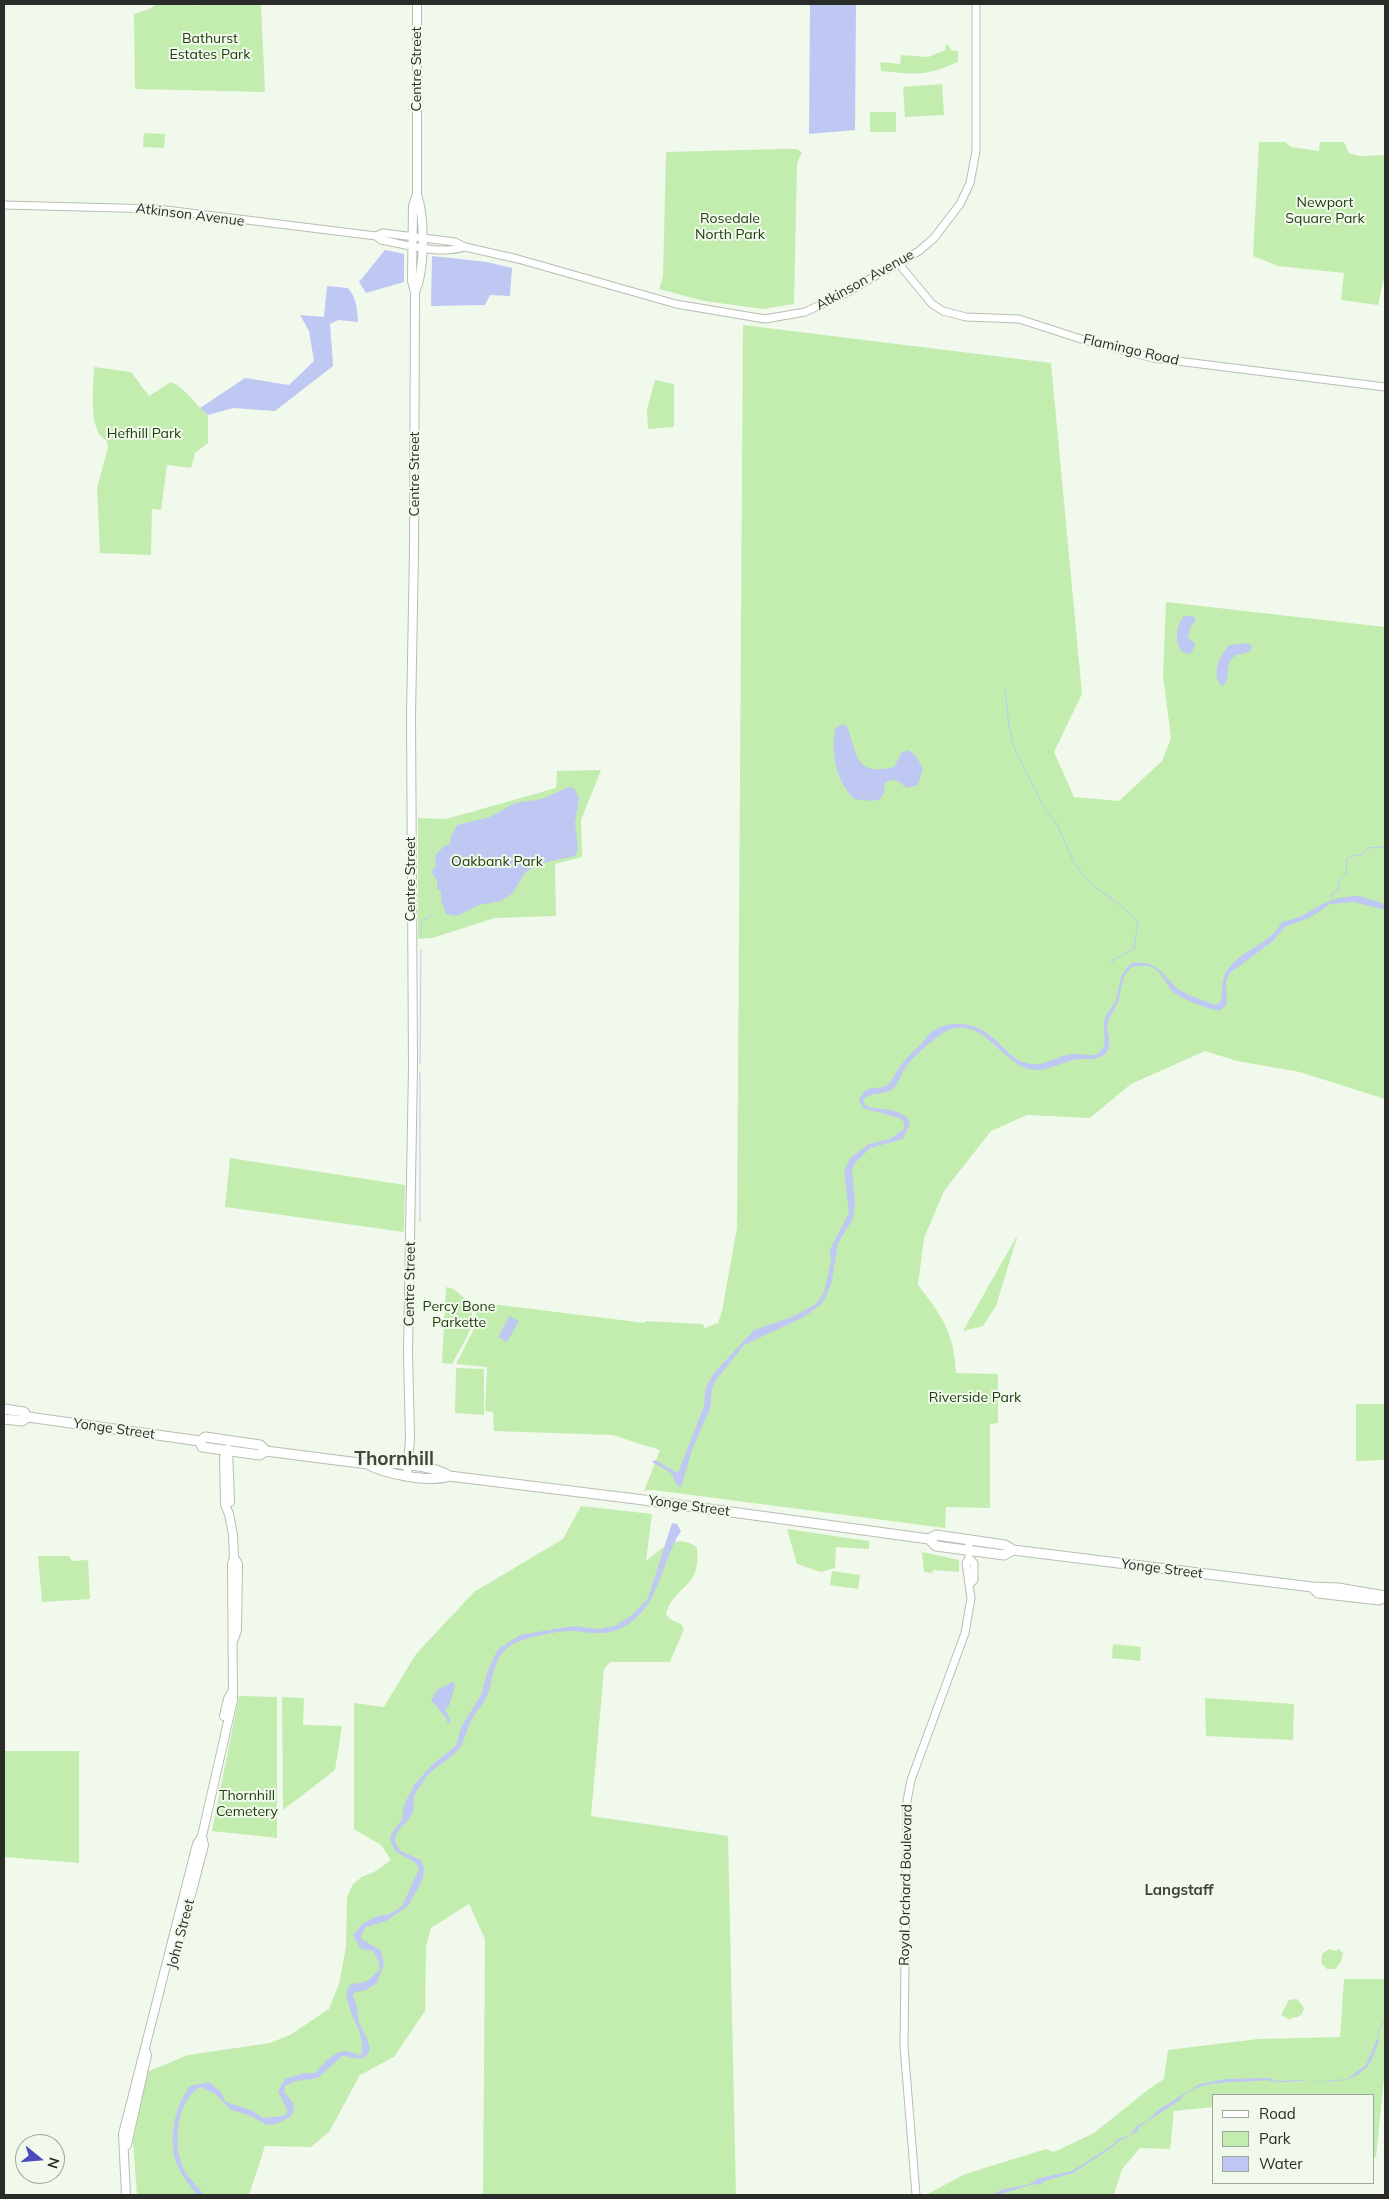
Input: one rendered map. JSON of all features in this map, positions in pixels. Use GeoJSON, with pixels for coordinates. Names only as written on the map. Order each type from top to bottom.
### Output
{"type":"FeatureCollection","features":[{"type":"Feature","properties":{"kind":"main road","name":"Centre Street"},"geometry":{"type":"LineString","coordinates":[[408,1470],[413,1067],[410,716],[414,540],[415,292],[412,281],[412,246],[413,206],[417,194],[417,4]]}},
{"type":"Feature","properties":{"kind":"main road","name":"Centre Street"},"geometry":{"type":"LineString","coordinates":[[415,292],[420,281],[422,239],[422,206],[417,194]]}},
{"type":"Feature","properties":{"kind":"main road","name":"Yonge Street"},"geometry":{"type":"LineString","coordinates":[[6,1407],[24,1412],[28,1417]]}},
{"type":"Feature","properties":{"kind":"main road","name":"Yonge Street"},"geometry":{"type":"LineString","coordinates":[[4,1419],[22,1421],[28,1417],[200,1441],[202,1447],[228,1445],[260,1455],[266,1451],[366,1464],[381,1472],[408,1470],[440,1479],[449,1476],[930,1539],[936,1535],[946,1536],[1004,1544],[1012,1550],[1312,1587],[1318,1593],[1379,1600],[1385,1597]]}},
{"type":"Feature","properties":{"kind":"main road","name":"John Street"},"geometry":{"type":"LineString","coordinates":[[126,2195],[123,2134],[142,2054],[145,2050],[151,2029],[150,2025],[167,1970],[197,1844],[202,1836],[211,1792],[211,1779],[228,1699],[232,1692],[234,1640],[231,1620],[232,1564],[234,1557],[229,1511],[225,1505],[224,1457],[228,1445]]}},
{"type":"Feature","properties":{"kind":"main road"},"geometry":{"type":"LineString","coordinates":[[946,1536],[946,1547]]}},
{"type":"Feature","properties":{"kind":"main road","name":"Yonge Street"},"geometry":{"type":"LineString","coordinates":[[930,1539],[936,1546],[969,1554],[1004,1555],[1012,1550]]}},
{"type":"Feature","properties":{"kind":"main road","name":"John Street"},"geometry":{"type":"LineString","coordinates":[[131,2195],[127,2140],[147,2055],[145,2050]]}},
{"type":"Feature","properties":{"kind":"street","name":"Atkinson Avenue"},"geometry":{"type":"LineString","coordinates":[[376,236],[382,233],[455,242],[465,247],[522,260],[676,304],[765,319],[805,312],[842,295],[899,264],[934,238],[960,204],[970,182],[976,151],[976,4]]}},
{"type":"Feature","properties":{"kind":"street","name":"Atkinson Avenue"},"geometry":{"type":"LineString","coordinates":[[4,205],[158,209],[376,236],[381,240],[421,248],[453,251],[465,247]]}},
{"type":"Feature","properties":{"kind":"street","name":"Flamingo Road"},"geometry":{"type":"LineString","coordinates":[[899,264],[932,304],[943,311],[966,317],[1019,319],[1084,340],[1153,358],[1385,387]]}},
{"type":"Feature","properties":{"kind":"street","name":"Royal Orchard Boulevard"},"geometry":{"type":"LineString","coordinates":[[916,2195],[904,2046],[907,1801],[911,1780],[965,1634],[970,1610],[970,1584],[974,1580],[974,1563],[969,1554],[969,1539]]}},
{"type":"Feature","properties":{"kind":"green space","name":"Bathurst Estates Park"},"geometry":{"type":"Polygon","coordinates":[[[157,4],[190,4],[193,6],[195,4],[261,4],[265,92],[135,89],[134,14],[147,10],[157,4]]]}},
{"type":"Feature","properties":{"kind":"green space"},"geometry":{"type":"Polygon","coordinates":[[[948,44],[951,50],[958,51],[958,62],[936,70],[920,73],[881,71],[880,62],[900,64],[901,55],[928,57],[946,50],[945,46],[948,44]]]}},
{"type":"Feature","properties":{"kind":"green space"},"geometry":{"type":"Polygon","coordinates":[[[942,84],[944,115],[905,117],[903,87],[942,84]]]}},
{"type":"Feature","properties":{"kind":"green space"},"geometry":{"type":"Polygon","coordinates":[[[870,112],[896,112],[896,132],[870,132],[870,112]]]}},
{"type":"Feature","properties":{"kind":"green space"},"geometry":{"type":"Polygon","coordinates":[[[144,133],[165,134],[164,148],[143,147],[144,133]]]}},
{"type":"Feature","properties":{"kind":"green space","name":"Newport Square Park"},"geometry":{"type":"Polygon","coordinates":[[[1259,142],[1285,142],[1291,147],[1319,151],[1320,142],[1344,142],[1349,153],[1359,156],[1385,155],[1385,273],[1378,305],[1341,300],[1344,273],[1278,266],[1253,256],[1259,142]]]}},
{"type":"Feature","properties":{"kind":"green space","name":"Rosedale North Park"},"geometry":{"type":"Polygon","coordinates":[[[796,149],[802,152],[797,163],[794,304],[763,309],[704,301],[659,289],[663,277],[666,152],[796,149]]]}},
{"type":"Feature","properties":{"kind":"green space","name":"Riverside Park"},"geometry":{"type":"Polygon","coordinates":[[[743,325],[1051,363],[1082,694],[1054,752],[1074,797],[1119,801],[1162,761],[1171,738],[1163,675],[1166,602],[1385,627],[1385,1099],[1300,1072],[1237,1061],[1205,1051],[1131,1084],[1090,1118],[1027,1115],[991,1131],[944,1191],[924,1238],[918,1285],[934,1306],[945,1325],[953,1346],[956,1373],[998,1374],[998,1423],[990,1424],[990,1508],[946,1507],[945,1528],[653,1490],[644,1491],[660,1450],[612,1435],[494,1431],[493,1412],[485,1411],[487,1367],[456,1364],[476,1325],[476,1302],[645,1323],[646,1321],[702,1324],[705,1328],[718,1323],[722,1311],[737,1228],[743,325]]]}},
{"type":"Feature","properties":{"kind":"green space","name":"Hefhill Park"},"geometry":{"type":"Polygon","coordinates":[[[94,367],[131,372],[149,396],[171,382],[182,389],[208,415],[208,443],[195,453],[191,468],[167,465],[161,510],[152,509],[151,555],[100,553],[97,488],[108,448],[107,441],[101,436],[94,419],[94,367]]]}},
{"type":"Feature","properties":{"kind":"green space"},"geometry":{"type":"Polygon","coordinates":[[[655,380],[674,384],[674,427],[648,429],[647,409],[655,380]]]}},
{"type":"Feature","properties":{"kind":"green space","name":"Oakbank Park"},"geometry":{"type":"Polygon","coordinates":[[[601,770],[581,820],[582,857],[555,864],[556,916],[495,918],[432,938],[418,939],[418,818],[446,819],[556,788],[557,771],[601,770]]]}},
{"type":"Feature","properties":{"kind":"green space"},"geometry":{"type":"Polygon","coordinates":[[[230,1158],[405,1185],[404,1232],[225,1207],[230,1158]]]}},
{"type":"Feature","properties":{"kind":"green space"},"geometry":{"type":"Polygon","coordinates":[[[1018,1234],[996,1306],[983,1326],[963,1331],[1018,1234]]]}},
{"type":"Feature","properties":{"kind":"green space","name":"Percy Bone Parkette"},"geometry":{"type":"Polygon","coordinates":[[[446,1287],[455,1290],[463,1297],[472,1313],[472,1321],[466,1339],[452,1364],[442,1363],[446,1287]]]}},
{"type":"Feature","properties":{"kind":"green space"},"geometry":{"type":"Polygon","coordinates":[[[456,1368],[484,1369],[484,1415],[455,1413],[456,1368]]]}},
{"type":"Feature","properties":{"kind":"green space"},"geometry":{"type":"Polygon","coordinates":[[[1356,1404],[1385,1404],[1385,1460],[1356,1461],[1356,1404]]]}},
{"type":"Feature","properties":{"kind":"green space"},"geometry":{"type":"Polygon","coordinates":[[[581,1506],[652,1514],[646,1561],[664,1547],[676,1542],[682,1541],[697,1547],[697,1561],[692,1579],[670,1604],[666,1614],[670,1619],[681,1624],[684,1629],[670,1662],[610,1662],[604,1669],[591,1816],[728,1836],[736,2195],[483,2195],[485,1939],[469,1904],[431,1928],[426,1947],[425,2011],[394,2057],[360,2075],[329,2132],[311,2147],[265,2146],[249,2195],[137,2195],[133,2142],[147,2072],[188,2055],[270,2043],[290,2035],[329,2009],[339,1984],[346,1947],[347,1897],[353,1884],[391,1860],[381,1845],[354,1829],[354,1703],[384,1707],[416,1654],[474,1592],[563,1539],[581,1506]]]}},
{"type":"Feature","properties":{"kind":"green space"},"geometry":{"type":"Polygon","coordinates":[[[787,1529],[869,1541],[869,1549],[836,1547],[835,1568],[821,1572],[797,1564],[787,1529]]]}},
{"type":"Feature","properties":{"kind":"green space"},"geometry":{"type":"Polygon","coordinates":[[[922,1552],[959,1560],[959,1572],[934,1570],[931,1573],[924,1572],[922,1552]]]}},
{"type":"Feature","properties":{"kind":"green space"},"geometry":{"type":"Polygon","coordinates":[[[38,1556],[69,1556],[72,1561],[88,1560],[90,1599],[42,1602],[38,1556]]]}},
{"type":"Feature","properties":{"kind":"green space"},"geometry":{"type":"Polygon","coordinates":[[[832,1571],[860,1575],[858,1589],[830,1585],[832,1571]]]}},
{"type":"Feature","properties":{"kind":"green space"},"geometry":{"type":"Polygon","coordinates":[[[1113,1644],[1141,1647],[1140,1661],[1112,1658],[1113,1644]]]}},
{"type":"Feature","properties":{"kind":"green space","name":"Thornhill Cemetery"},"geometry":{"type":"Polygon","coordinates":[[[239,1696],[277,1697],[277,1838],[212,1831],[239,1696]]]}},
{"type":"Feature","properties":{"kind":"green space"},"geometry":{"type":"Polygon","coordinates":[[[282,1697],[304,1698],[303,1725],[342,1726],[335,1770],[283,1810],[282,1697]]]}},
{"type":"Feature","properties":{"kind":"green space"},"geometry":{"type":"Polygon","coordinates":[[[1205,1698],[1294,1704],[1293,1740],[1206,1736],[1205,1698]]]}},
{"type":"Feature","properties":{"kind":"green space"},"geometry":{"type":"Polygon","coordinates":[[[4,1751],[79,1751],[79,1863],[4,1857],[4,1751]]]}},
{"type":"Feature","properties":{"kind":"green space"},"geometry":{"type":"Polygon","coordinates":[[[1338,1948],[1343,1953],[1341,1962],[1335,1969],[1327,1969],[1321,1963],[1322,1954],[1329,1949],[1337,1951],[1338,1948]]]}},
{"type":"Feature","properties":{"kind":"green space"},"geometry":{"type":"Polygon","coordinates":[[[1344,1979],[1385,1979],[1385,2069],[1376,2157],[1374,2157],[1374,2094],[1212,2094],[1212,2107],[1174,2111],[1170,2149],[1140,2148],[1122,2169],[1114,2195],[926,2195],[965,2174],[1046,2149],[1054,2152],[1094,2133],[1164,2079],[1168,2050],[1258,2039],[1340,2037],[1344,1979]]]}},
{"type":"Feature","properties":{"kind":"green space"},"geometry":{"type":"Polygon","coordinates":[[[1297,1999],[1304,2008],[1298,2017],[1291,2018],[1290,2020],[1281,2015],[1289,2000],[1297,1999]]]}},
{"type":"Feature","properties":{"kind":"water"},"geometry":{"type":"Polygon","coordinates":[[[810,4],[856,4],[855,130],[809,134],[810,4]]]}},
{"type":"Feature","properties":{"kind":"water"},"geometry":{"type":"Polygon","coordinates":[[[385,250],[404,254],[404,282],[366,293],[359,282],[385,250]]]}},
{"type":"Feature","properties":{"kind":"water"},"geometry":{"type":"Polygon","coordinates":[[[432,256],[487,262],[512,268],[510,296],[490,295],[485,305],[431,306],[432,256]]]}},
{"type":"Feature","properties":{"kind":"water"},"geometry":{"type":"Polygon","coordinates":[[[327,286],[348,288],[355,300],[358,317],[358,322],[338,320],[330,324],[333,366],[275,411],[233,408],[208,415],[200,408],[245,378],[289,385],[314,361],[309,331],[300,315],[324,317],[327,286]]]}},
{"type":"Feature","properties":{"kind":"water"},"geometry":{"type":"Polygon","coordinates":[[[1184,616],[1193,616],[1196,620],[1190,628],[1188,637],[1195,644],[1192,652],[1187,654],[1179,647],[1177,636],[1179,625],[1184,616]]]}},
{"type":"Feature","properties":{"kind":"water"},"geometry":{"type":"Polygon","coordinates":[[[1247,643],[1252,646],[1251,650],[1232,658],[1229,664],[1227,681],[1222,686],[1217,676],[1220,659],[1230,645],[1247,643]]]}},
{"type":"Feature","properties":{"kind":"water"},"geometry":{"type":"Polygon","coordinates":[[[842,724],[847,726],[860,761],[864,766],[871,769],[894,767],[902,752],[908,750],[915,755],[923,768],[918,785],[907,788],[896,780],[888,781],[884,784],[885,791],[880,799],[872,801],[854,799],[843,784],[836,767],[835,729],[842,724]]]}},
{"type":"Feature","properties":{"kind":"water"},"geometry":{"type":"Polygon","coordinates":[[[569,787],[574,788],[579,798],[575,823],[578,848],[575,856],[538,864],[525,873],[512,894],[501,901],[479,905],[457,916],[446,914],[441,900],[441,891],[437,889],[437,880],[432,870],[436,867],[435,856],[444,846],[450,844],[451,836],[457,825],[490,817],[515,803],[542,799],[569,787]]]}},
{"type":"Feature","properties":{"kind":"water"},"geometry":{"type":"Polygon","coordinates":[[[1359,896],[1385,904],[1385,910],[1354,902],[1330,904],[1311,917],[1285,927],[1273,941],[1230,973],[1226,981],[1227,1004],[1221,1010],[1203,1006],[1175,993],[1157,970],[1153,968],[1147,966],[1132,967],[1125,976],[1119,999],[1108,1021],[1108,1049],[1106,1053],[1098,1058],[1077,1059],[1050,1068],[1036,1070],[1024,1068],[1014,1062],[985,1037],[975,1031],[964,1028],[951,1029],[933,1040],[908,1064],[894,1088],[887,1092],[870,1095],[863,1100],[865,1105],[869,1107],[898,1112],[907,1118],[910,1123],[903,1139],[870,1148],[855,1163],[852,1171],[855,1203],[853,1219],[838,1243],[832,1281],[826,1297],[820,1305],[804,1317],[744,1345],[716,1380],[712,1388],[710,1409],[693,1447],[681,1487],[677,1485],[671,1473],[652,1462],[655,1460],[678,1473],[704,1406],[706,1387],[714,1373],[754,1330],[792,1317],[816,1304],[824,1293],[831,1260],[830,1249],[849,1213],[844,1171],[850,1158],[869,1144],[890,1139],[904,1129],[904,1122],[899,1118],[863,1108],[859,1101],[865,1091],[888,1085],[897,1070],[929,1034],[936,1029],[951,1024],[974,1027],[988,1034],[1018,1060],[1031,1064],[1042,1063],[1069,1055],[1097,1054],[1103,1048],[1105,1040],[1105,1017],[1114,1003],[1123,973],[1132,963],[1143,963],[1157,968],[1177,988],[1214,1005],[1220,1003],[1224,976],[1232,964],[1270,936],[1282,922],[1302,916],[1330,901],[1344,897],[1359,896]]]}},
{"type":"Feature","properties":{"kind":"water"},"geometry":{"type":"Polygon","coordinates":[[[510,1316],[519,1321],[507,1342],[498,1337],[510,1316]]]}},
{"type":"Feature","properties":{"kind":"water"},"geometry":{"type":"Polygon","coordinates":[[[672,1523],[677,1524],[681,1531],[670,1553],[657,1588],[645,1609],[636,1618],[621,1628],[606,1633],[567,1631],[553,1633],[517,1642],[503,1652],[496,1666],[487,1696],[473,1718],[461,1746],[452,1756],[427,1776],[415,1794],[414,1808],[409,1819],[399,1830],[396,1837],[395,1841],[400,1851],[421,1860],[424,1868],[423,1879],[408,1906],[386,1921],[366,1927],[361,1936],[362,1939],[381,1951],[384,1965],[377,1983],[366,1990],[355,1992],[353,1996],[357,2006],[359,2022],[368,2040],[370,2050],[368,2054],[360,2059],[342,2056],[318,2078],[296,2081],[285,2086],[284,2092],[293,2103],[294,2111],[290,2117],[276,2124],[267,2125],[251,2116],[231,2110],[215,2094],[200,2087],[186,2102],[181,2113],[178,2135],[178,2147],[183,2168],[204,2195],[197,2195],[178,2167],[173,2147],[176,2114],[184,2094],[190,2086],[209,2082],[220,2091],[226,2102],[251,2110],[263,2118],[283,2116],[288,2112],[278,2091],[285,2079],[304,2073],[315,2073],[328,2059],[339,2052],[347,2051],[359,2055],[362,2054],[361,2038],[349,2007],[347,1990],[351,1984],[367,1981],[380,1969],[373,1951],[361,1949],[353,1935],[362,1924],[375,1917],[390,1914],[402,1906],[419,1869],[416,1863],[395,1851],[390,1839],[391,1834],[402,1819],[404,1805],[414,1785],[433,1764],[456,1746],[461,1727],[481,1695],[489,1667],[498,1649],[520,1635],[573,1626],[599,1629],[615,1626],[632,1615],[648,1598],[672,1523]]]}},
{"type":"Feature","properties":{"kind":"water"},"geometry":{"type":"Polygon","coordinates":[[[453,1682],[455,1686],[449,1706],[445,1709],[451,1721],[448,1724],[446,1718],[431,1700],[437,1690],[453,1682]]]}},
{"type":"Feature","properties":{"kind":"water"},"geometry":{"type":"Polygon","coordinates":[[[1378,2036],[1378,2045],[1369,2065],[1362,2072],[1347,2079],[1366,2065],[1378,2036]]]}},
{"type":"Feature","properties":{"kind":"water"},"geometry":{"type":"Polygon","coordinates":[[[1268,2078],[1277,2081],[1308,2081],[1280,2082],[1267,2080],[1220,2083],[1197,2088],[1139,2127],[1137,2130],[1139,2134],[1136,2132],[1130,2136],[1121,2140],[1073,2173],[1044,2181],[1041,2185],[1034,2184],[997,2195],[990,2195],[1004,2189],[1027,2185],[1040,2178],[1072,2171],[1111,2146],[1118,2139],[1131,2135],[1136,2126],[1147,2121],[1158,2110],[1200,2084],[1226,2079],[1268,2078]]]}},
{"type":"Feature","properties":{"kind":"water"},"geometry":{"type":"Polygon","coordinates":[[[1347,2079],[1334,2081],[1321,2081],[1347,2079]]]}},
{"type":"Feature","properties":{"kind":"waterway"},"geometry":{"type":"LineString","coordinates":[[1005,688],[1009,726],[1015,750],[1046,811],[1057,824],[1074,863],[1092,885],[1115,901],[1138,921],[1134,949],[1111,961],[1113,962]]}},
{"type":"Feature","properties":{"kind":"waterway"},"geometry":{"type":"LineString","coordinates":[[1332,900],[1332,893],[1339,890],[1338,882],[1346,874],[1347,859],[1354,855],[1361,856],[1367,848],[1385,847]]}},
{"type":"Feature","properties":{"kind":"waterway"},"geometry":{"type":"LineString","coordinates":[[421,936],[421,921],[432,915]]}},
{"type":"Feature","properties":{"kind":"waterway"},"geometry":{"type":"LineString","coordinates":[[420,1063],[421,950]]}},
{"type":"Feature","properties":{"kind":"waterway"},"geometry":{"type":"LineString","coordinates":[[420,1072],[420,1221]]}},
{"type":"Feature","properties":{"kind":"waterway"},"geometry":{"type":"LineString","coordinates":[[1378,2035],[1385,2020]]}},
{"type":"Feature","properties":{"kind":"district","name":"Thornhill"},"geometry":{"type":"Point","coordinates":[394,1459]}},
{"type":"Feature","properties":{"kind":"district","name":"Langstaff"},"geometry":{"type":"Point","coordinates":[1179,1890]}}]}
